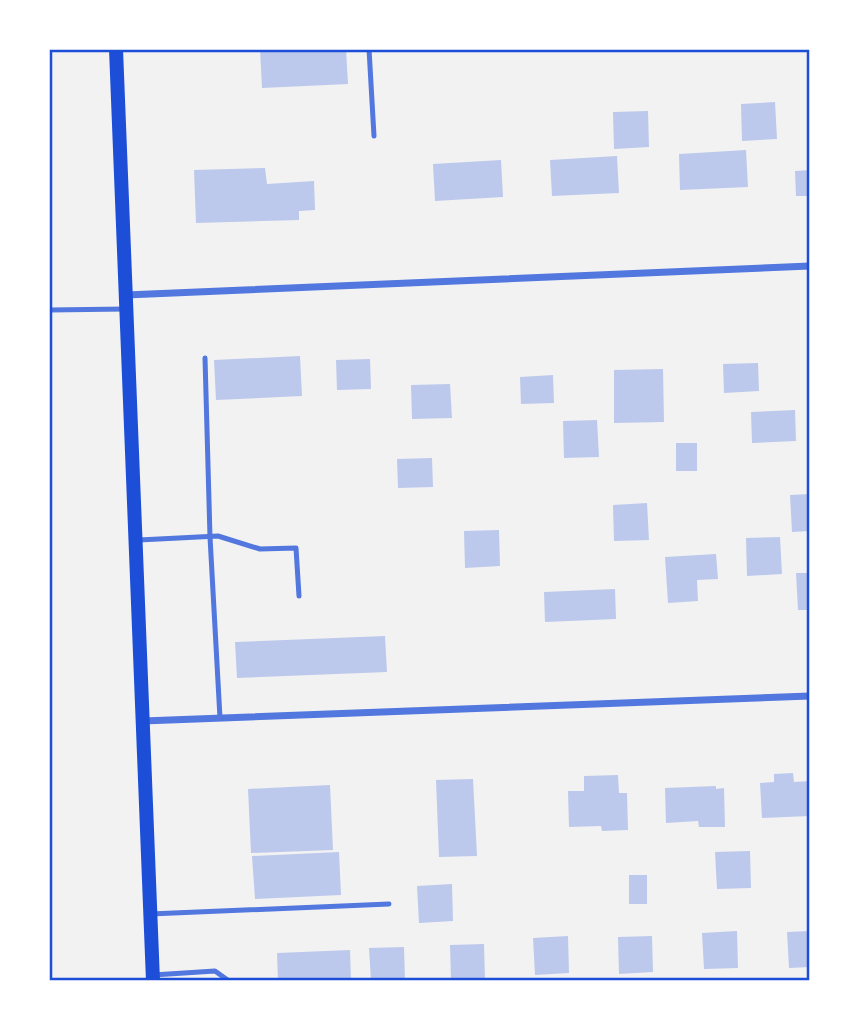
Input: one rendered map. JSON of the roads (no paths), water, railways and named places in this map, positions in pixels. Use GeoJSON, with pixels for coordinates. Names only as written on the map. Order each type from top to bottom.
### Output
{"type":"FeatureCollection","features":[{"type":"Feature","properties":{"kind":"main road"},"geometry":{"type":"LineString","coordinates":[[116,49],[153,978]]}},
{"type":"Feature","properties":{"kind":"street"},"geometry":{"type":"LineString","coordinates":[[126,302],[810,266]]}},
{"type":"Feature","properties":{"kind":"street"},"geometry":{"type":"LineString","coordinates":[[143,721],[810,696]]}},
{"type":"Feature","properties":{"kind":"lane"},"geometry":{"type":"LineString","coordinates":[[369,49],[374,136]]}},
{"type":"Feature","properties":{"kind":"lane"},"geometry":{"type":"LineString","coordinates":[[49,310],[126,302]]}},
{"type":"Feature","properties":{"kind":"lane"},"geometry":{"type":"LineString","coordinates":[[205,358],[210,537],[220,718]]}},
{"type":"Feature","properties":{"kind":"lane"},"geometry":{"type":"LineString","coordinates":[[135,540],[218,536],[260,549],[296,548],[299,596]]}},
{"type":"Feature","properties":{"kind":"lane"},"geometry":{"type":"LineString","coordinates":[[150,914],[389,904]]}},
{"type":"Feature","properties":{"kind":"lane"},"geometry":{"type":"LineString","coordinates":[[153,978],[215,971],[229,981]]}}]}
